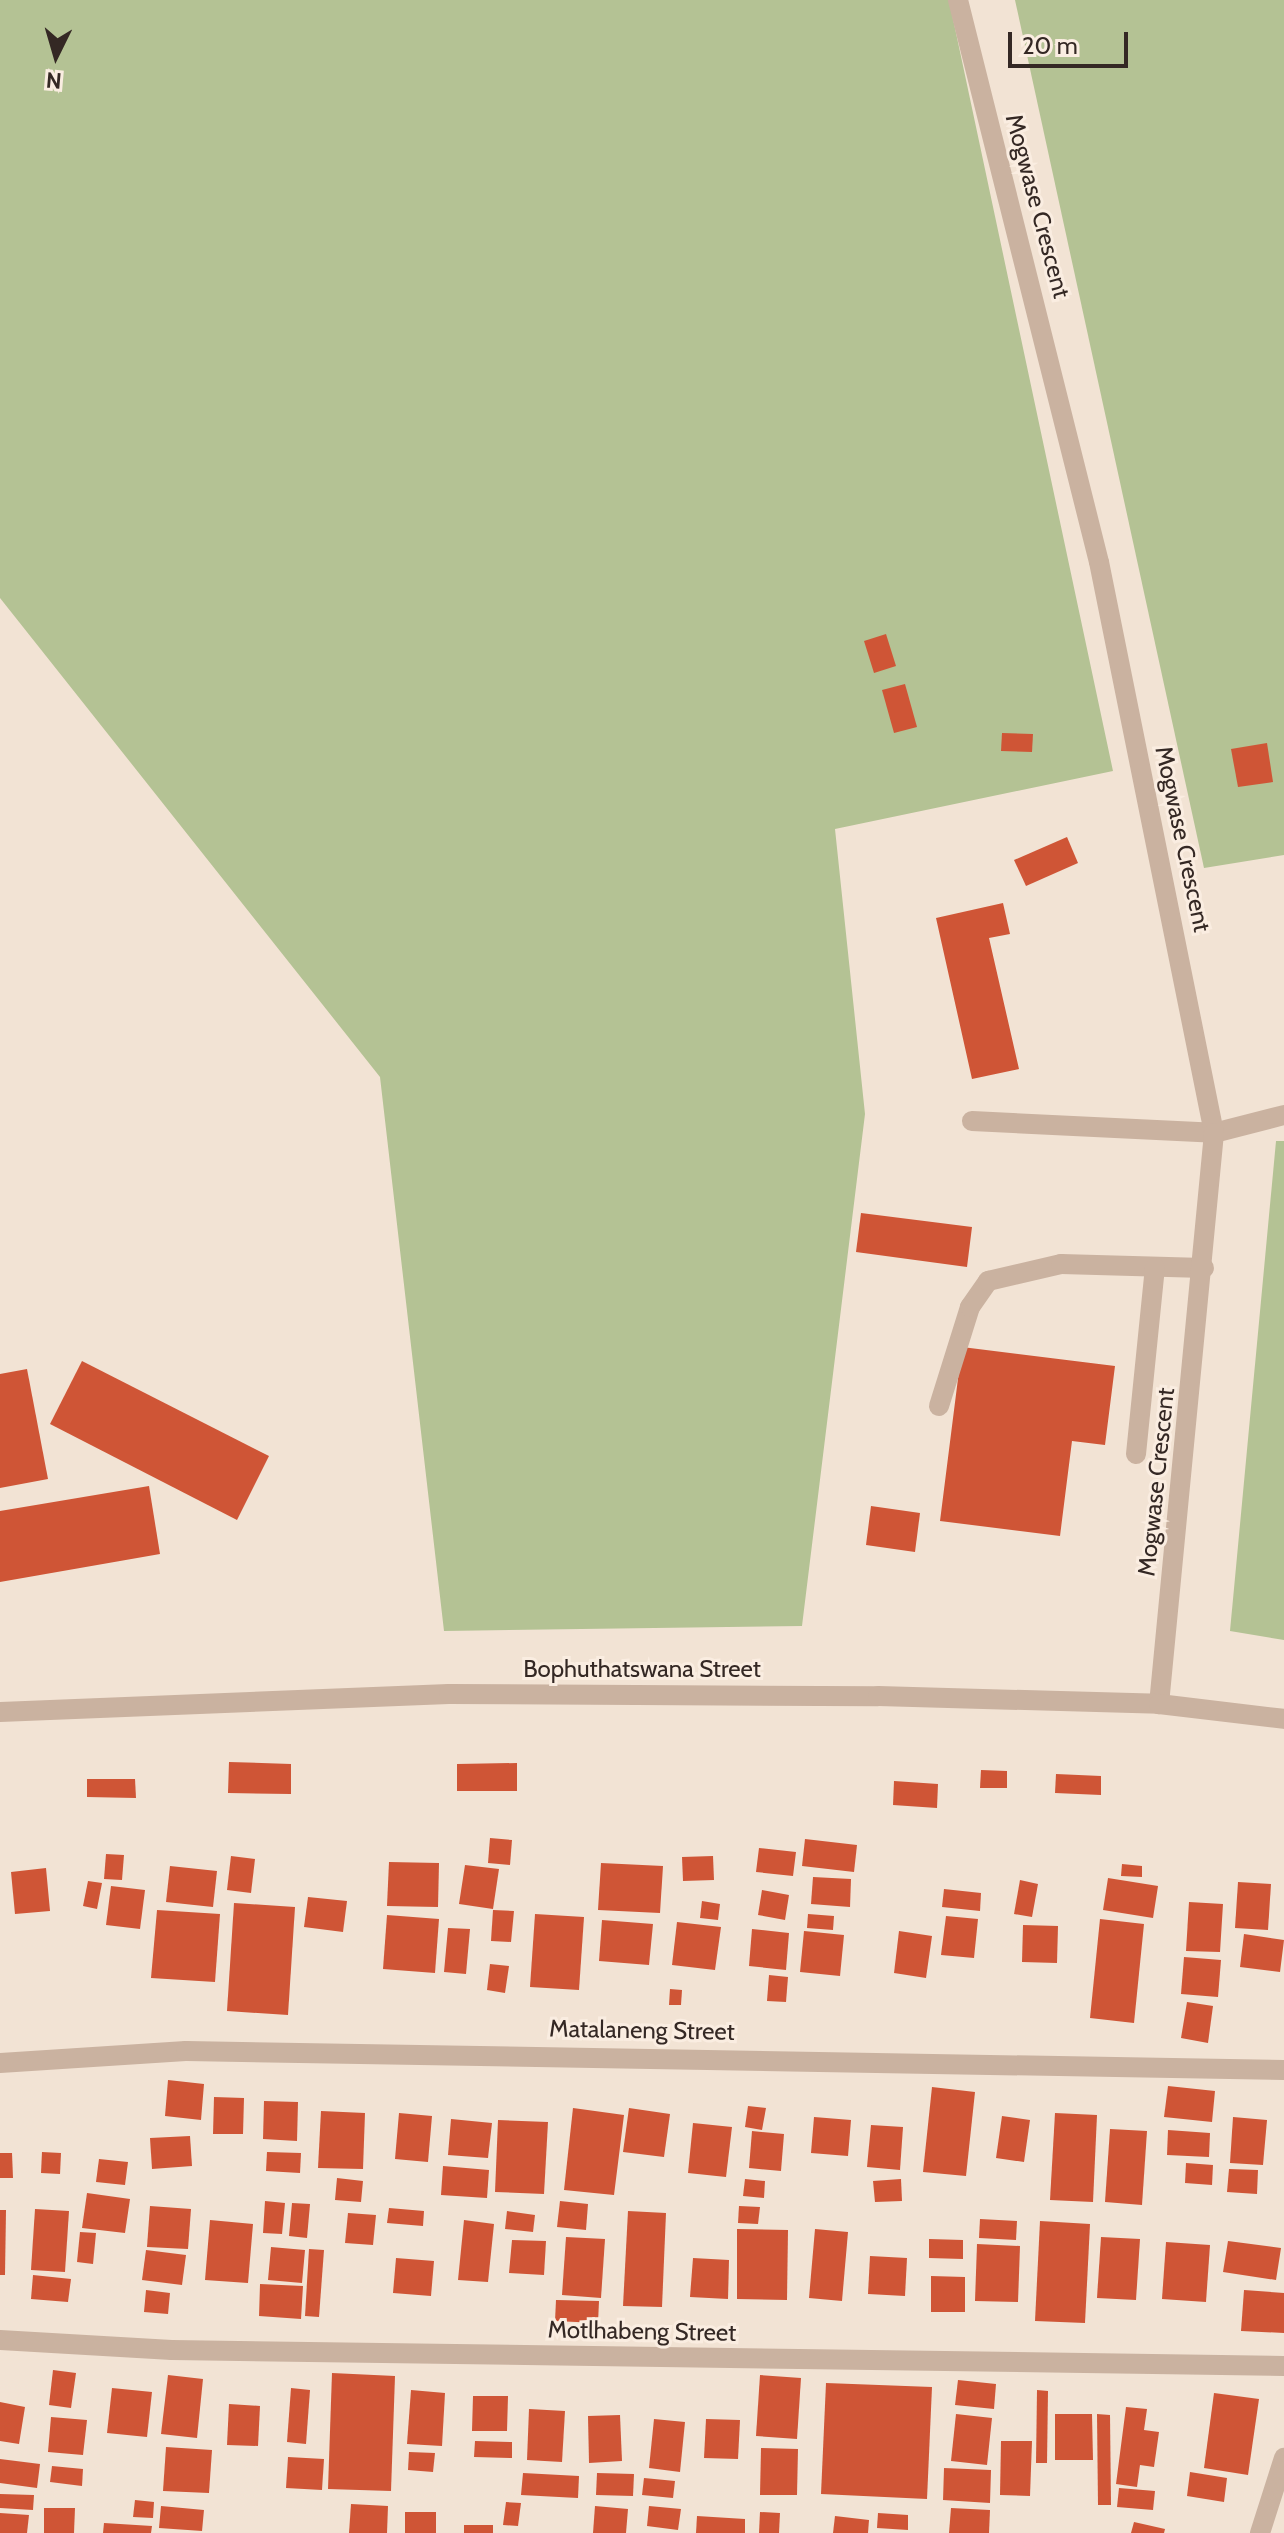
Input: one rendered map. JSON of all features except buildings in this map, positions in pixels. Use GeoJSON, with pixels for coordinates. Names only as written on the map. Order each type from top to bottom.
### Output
{"type":"FeatureCollection","features":[{"type":"Feature","properties":{"kind":"street","name":"Mogwase Crescent"},"geometry":{"type":"LineString","coordinates":[[958,0],[1099,562],[1214,1133],[1204,1268],[1159,1704]]}},
{"type":"Feature","properties":{"kind":"street"},"geometry":{"type":"LineString","coordinates":[[972,1121],[1214,1133],[1284,1115]]}},
{"type":"Feature","properties":{"kind":"street"},"geometry":{"type":"LineString","coordinates":[[939,1406],[970,1307],[988,1281],[1061,1264],[1204,1268]]}},
{"type":"Feature","properties":{"kind":"street"},"geometry":{"type":"LineString","coordinates":[[1136,1454],[1155,1268]]}},
{"type":"Feature","properties":{"kind":"street","name":"Bophuthatswana Street"},"geometry":{"type":"LineString","coordinates":[[0,1712],[449,1694],[1159,1704],[1284,1719]]}},
{"type":"Feature","properties":{"kind":"street","name":"Matalaneng Street"},"geometry":{"type":"LineString","coordinates":[[0,2063],[186,2051],[1284,2070]]}},
{"type":"Feature","properties":{"kind":"street","name":"Motlhabeng Street"},"geometry":{"type":"LineString","coordinates":[[0,2340],[188,2350],[1284,2366]]}},
{"type":"Feature","properties":{"kind":"street"},"geometry":{"type":"LineString","coordinates":[[1260,2533],[1284,2458]]}},
{"type":"Feature","properties":{"kind":"green space"},"geometry":{"type":"Polygon","coordinates":[[[0,0],[949,0],[1113,771],[835,829],[865,1114],[802,1626],[444,1631],[380,1077],[0,598],[0,0]]]}},
{"type":"Feature","properties":{"kind":"green space"},"geometry":{"type":"Polygon","coordinates":[[[1015,0],[1284,0],[1284,855],[1204,868],[1015,0]]]}},
{"type":"Feature","properties":{"kind":"green space"},"geometry":{"type":"Polygon","coordinates":[[[1276,1141],[1284,1141],[1284,1640],[1230,1631],[1276,1141]]]}}]}
